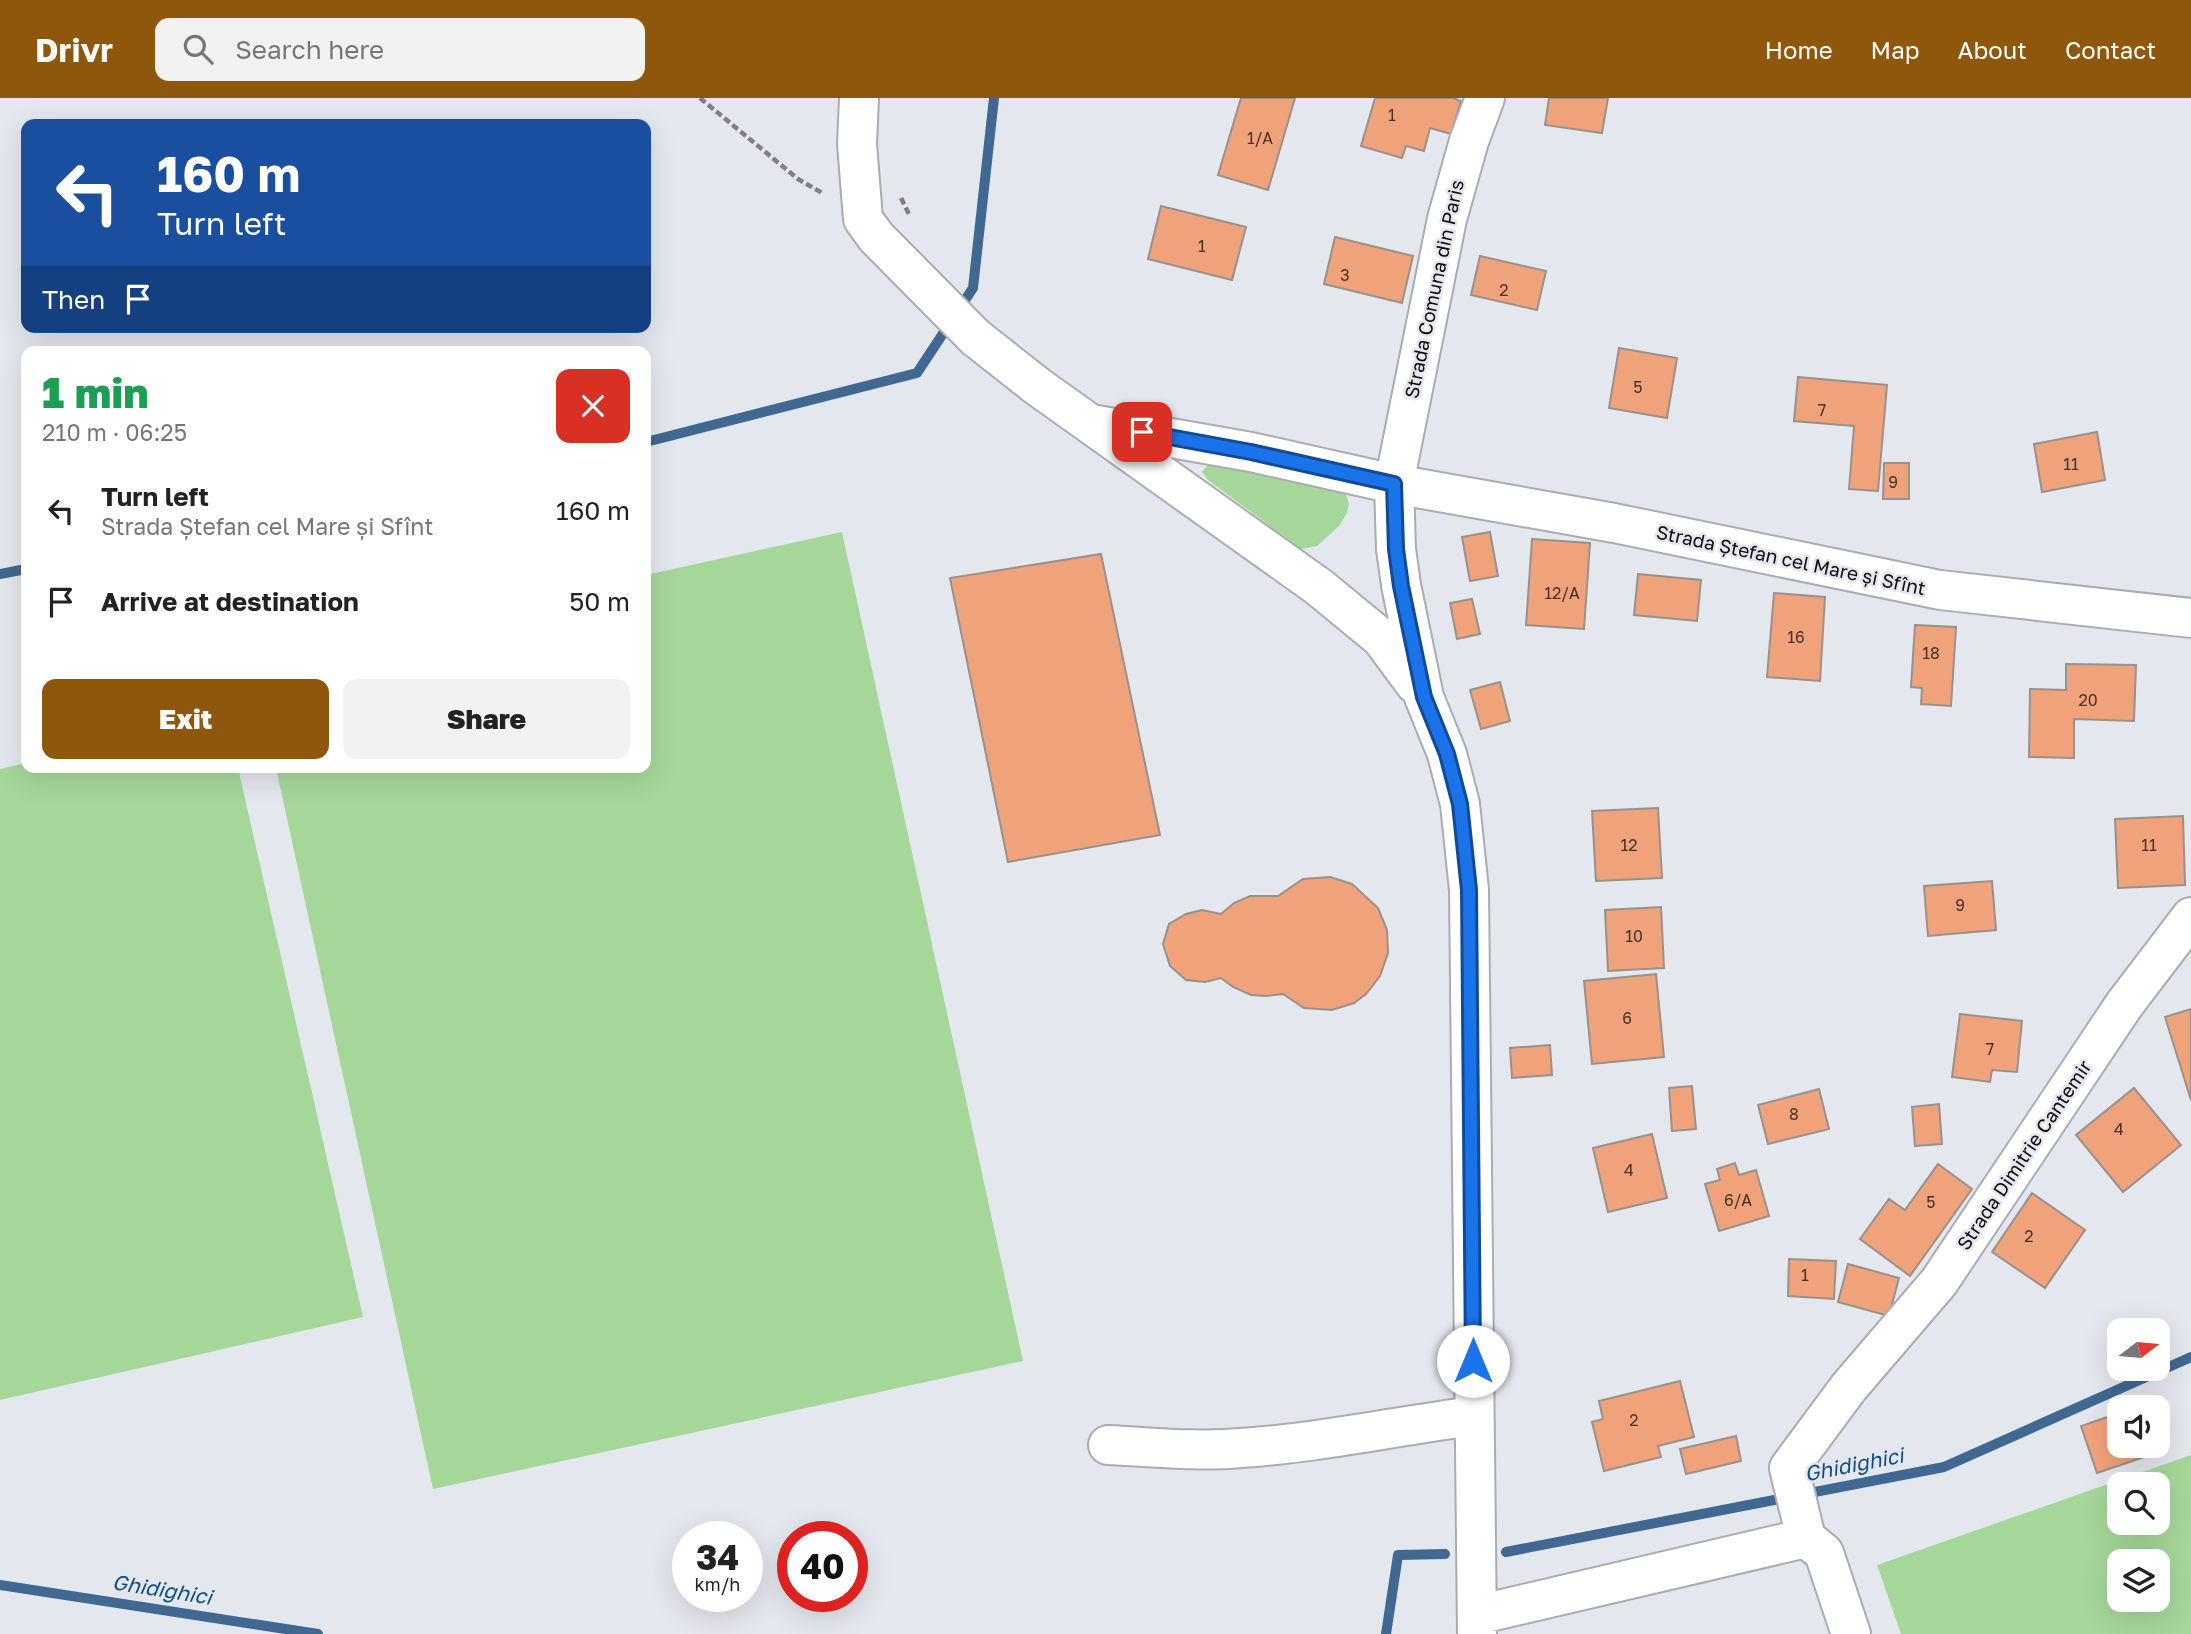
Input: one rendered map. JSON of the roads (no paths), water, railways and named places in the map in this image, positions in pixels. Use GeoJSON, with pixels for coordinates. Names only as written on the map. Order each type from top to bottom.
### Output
{"type":"FeatureCollection","features":[{"type":"Feature","properties":{"kind":"street"},"geometry":{"type":"LineString","coordinates":[[859,98],[857,144],[863,219],[876,237],[975,337],[1037,386],[1319,587],[1381,638],[1424,697]]}},
{"type":"Feature","properties":{"kind":"street","name":"Strada Comuna din Paris"},"geometry":{"type":"LineString","coordinates":[[1394,484],[1447,219],[1469,141],[1485,98]]}},
{"type":"Feature","properties":{"kind":"street","name":"Strada Ștefan cel Mare și Sfînt"},"geometry":{"type":"LineString","coordinates":[[1091,424],[1251,452],[1394,484],[1614,523],[1940,590],[2191,618]]}},
{"type":"Feature","properties":{"kind":"street"},"geometry":{"type":"LineString","coordinates":[[1394,484],[1396,549],[1410,637],[1424,697],[1447,754],[1460,804],[1469,890],[1477,1625],[1804,1529],[1824,1553],[1851,1634]]}},
{"type":"Feature","properties":{"kind":"street","name":"Strada Dimitrie Cantemir"},"geometry":{"type":"LineString","coordinates":[[1804,1529],[1789,1468],[1849,1387],[1939,1282],[2124,1005],[2191,917]]}},
{"type":"Feature","properties":{"kind":"street"},"geometry":{"type":"LineString","coordinates":[[1108,1445],[1186,1449],[1240,1448],[1308,1441],[1474,1416]]}},
{"type":"Feature","properties":{"kind":"waterway"},"geometry":{"type":"LineString","coordinates":[[651,441],[917,373],[973,288],[994,98]]}},
{"type":"Feature","properties":{"kind":"waterway"},"geometry":{"type":"LineString","coordinates":[[0,574],[21,570]]}},
{"type":"Feature","properties":{"kind":"waterway","name":"Ghidighici"},"geometry":{"type":"LineString","coordinates":[[1506,1552],[1944,1467],[2191,1357]]}},
{"type":"Feature","properties":{"kind":"waterway","name":"Ghidighici"},"geometry":{"type":"LineString","coordinates":[[1386,1634],[1398,1555],[1445,1554]]}},
{"type":"Feature","properties":{"kind":"waterway","name":"Ghidighici"},"geometry":{"type":"LineString","coordinates":[[0,1585],[318,1634]]}}]}
